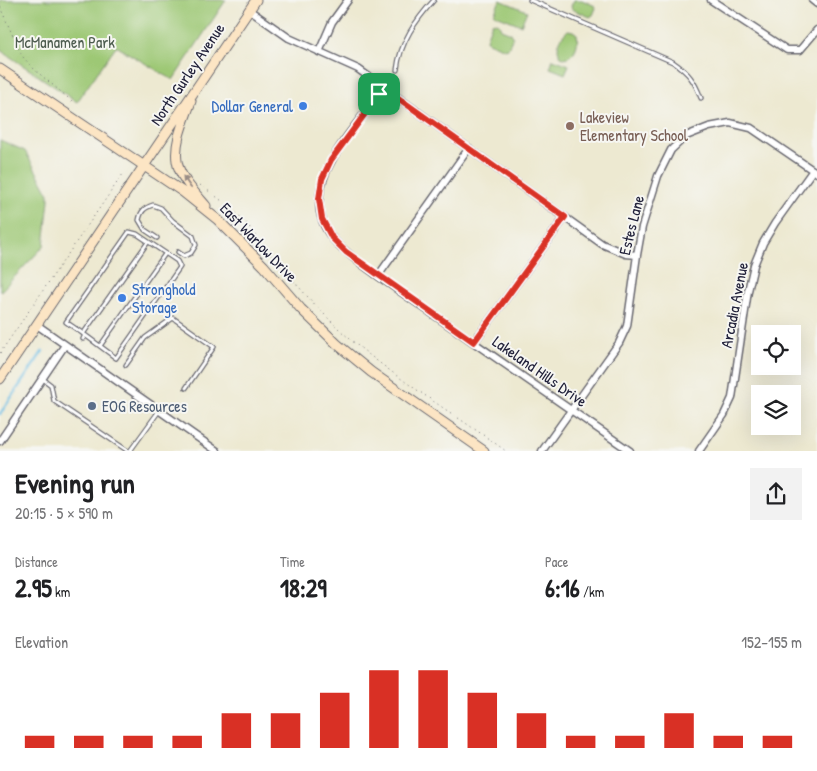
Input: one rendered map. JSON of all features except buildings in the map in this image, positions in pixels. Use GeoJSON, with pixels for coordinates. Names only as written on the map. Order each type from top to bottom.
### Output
{"type":"FeatureCollection","features":[{"type":"Feature","properties":{"kind":"street","name":"North Gurley Avenue"},"geometry":{"type":"LineString","coordinates":[[37,325],[256,0]]}},
{"type":"Feature","properties":{"kind":"street"},"geometry":{"type":"LineString","coordinates":[[319,52],[332,22],[348,0]]}},
{"type":"Feature","properties":{"kind":"street"},"geometry":{"type":"LineString","coordinates":[[711,0],[787,50],[800,50],[817,30]]}},
{"type":"Feature","properties":{"kind":"street"},"geometry":{"type":"LineString","coordinates":[[812,0],[817,4]]}},
{"type":"Feature","properties":{"kind":"street"},"geometry":{"type":"LineString","coordinates":[[249,10],[289,38],[358,69],[602,244],[626,254],[637,255]]}},
{"type":"Feature","properties":{"kind":"street","name":"East Warlow Drive"},"geometry":{"type":"LineString","coordinates":[[0,69],[183,192],[218,220],[264,266],[336,344],[371,372],[484,451]]}},
{"type":"Feature","properties":{"kind":"street","name":"Lakeland Hills Drive"},"geometry":{"type":"LineString","coordinates":[[384,88],[331,160],[322,179],[319,199],[322,219],[332,238],[346,252],[378,276],[630,451]]}},
{"type":"Feature","properties":{"kind":"street"},"geometry":{"type":"LineString","coordinates":[[195,90],[177,145],[177,162],[180,171],[192,188],[218,220]]}},
{"type":"Feature","properties":{"kind":"street","name":"Estes Lane"},"geometry":{"type":"LineString","coordinates":[[542,451],[619,343],[627,326],[642,227],[662,165],[671,150],[686,136],[709,127],[730,123],[751,128],[815,171]]}},
{"type":"Feature","properties":{"kind":"street"},"geometry":{"type":"LineString","coordinates":[[378,276],[469,148]]}},
{"type":"Feature","properties":{"kind":"street","name":"Arcadia Avenue"},"geometry":{"type":"LineString","coordinates":[[699,451],[724,415],[732,398],[748,290],[763,243],[775,223],[815,171]]}},
{"type":"Feature","properties":{"kind":"street"},"geometry":{"type":"LineString","coordinates":[[474,342],[565,217]]}},
{"type":"Feature","properties":{"kind":"street"},"geometry":{"type":"LineString","coordinates":[[0,379],[37,325],[217,451]]}},
{"type":"Feature","properties":{"kind":"street"},"geometry":{"type":"LineString","coordinates":[[0,442],[65,345]]}},
{"type":"Feature","properties":{"kind":"lane"},"geometry":{"type":"LineString","coordinates":[[397,70],[402,49],[411,28],[434,0]]}},
{"type":"Feature","properties":{"kind":"lane"},"geometry":{"type":"LineString","coordinates":[[530,0],[673,62],[687,71],[696,84],[701,98]]}},
{"type":"Feature","properties":{"kind":"lane"},"geometry":{"type":"LineString","coordinates":[[157,238],[145,230],[138,220],[141,212],[146,207],[153,205],[161,208],[173,221],[194,236],[196,246],[191,253],[184,256],[178,252]]}},
{"type":"Feature","properties":{"kind":"lane"},"geometry":{"type":"LineString","coordinates":[[129,232],[137,234],[166,254],[177,261],[180,267],[116,358],[66,322],[129,232]]}},
{"type":"Feature","properties":{"kind":"lane"},"geometry":{"type":"LineString","coordinates":[[83,336],[148,242]]}},
{"type":"Feature","properties":{"kind":"lane"},"geometry":{"type":"LineString","coordinates":[[100,346],[166,254]]}},
{"type":"Feature","properties":{"kind":"lane"},"geometry":{"type":"LineString","coordinates":[[126,365],[145,338],[172,318],[214,347],[186,388]]}},
{"type":"Feature","properties":{"kind":"lane"},"geometry":{"type":"LineString","coordinates":[[42,378],[51,385],[54,400],[129,451],[159,410]]}},
{"type":"Feature","properties":{"kind":"path"},"geometry":{"type":"LineString","coordinates":[[0,7],[22,56],[35,70],[73,102]]}},
{"type":"Feature","properties":{"kind":"path"},"geometry":{"type":"LineString","coordinates":[[0,353],[123,174]]}},
{"type":"Feature","properties":{"kind":"path"},"geometry":{"type":"LineString","coordinates":[[199,185],[231,209],[252,230],[257,239],[312,302],[356,344],[506,451]]}},
{"type":"Feature","properties":{"kind":"green space","name":"McManamen Park"},"geometry":{"type":"Polygon","coordinates":[[[0,0],[226,0],[173,80],[116,46],[77,102],[0,50],[0,0]]]}},
{"type":"Feature","properties":{"kind":"green space"},"geometry":{"type":"Polygon","coordinates":[[[500,0],[527,11],[521,25],[494,14],[500,0]]]}},
{"type":"Feature","properties":{"kind":"green space"},"geometry":{"type":"Polygon","coordinates":[[[574,0],[582,0],[595,6],[593,15],[590,17],[572,9],[571,6],[574,0]]]}},
{"type":"Feature","properties":{"kind":"green space"},"geometry":{"type":"Polygon","coordinates":[[[492,23],[499,24],[501,29],[511,33],[513,37],[508,48],[505,49],[488,42],[486,39],[492,23]]]}},
{"type":"Feature","properties":{"kind":"green space"},"geometry":{"type":"Polygon","coordinates":[[[568,30],[577,34],[577,42],[573,53],[563,58],[558,51],[558,47],[562,36],[568,30]]]}},
{"type":"Feature","properties":{"kind":"green space"},"geometry":{"type":"Polygon","coordinates":[[[553,59],[569,65],[565,74],[550,68],[553,59]]]}},
{"type":"Feature","properties":{"kind":"green space"},"geometry":{"type":"Polygon","coordinates":[[[0,140],[25,151],[49,194],[49,200],[44,246],[0,292],[0,140]]]}},
{"type":"Feature","properties":{"kind":"waterway"},"geometry":{"type":"LineString","coordinates":[[0,414],[43,351]]}},
{"type":"Feature","properties":{"kind":"place","name":"Dollar General"},"geometry":{"type":"Point","coordinates":[303,106]}},
{"type":"Feature","properties":{"kind":"place","name":"Lakeview Elementary School"},"geometry":{"type":"Point","coordinates":[570,126]}},
{"type":"Feature","properties":{"kind":"place","name":"Stronghold Storage"},"geometry":{"type":"Point","coordinates":[122,298]}},
{"type":"Feature","properties":{"kind":"place","name":"EOG Resources"},"geometry":{"type":"Point","coordinates":[92,406]}},
{"type":"Feature","properties":{"kind":"route"},"geometry":{"type":"LineString","coordinates":[[384,88],[565,217],[474,342],[346,252],[332,238],[322,219],[319,199],[322,179],[331,160],[379,94],[384,88]]}}]}
